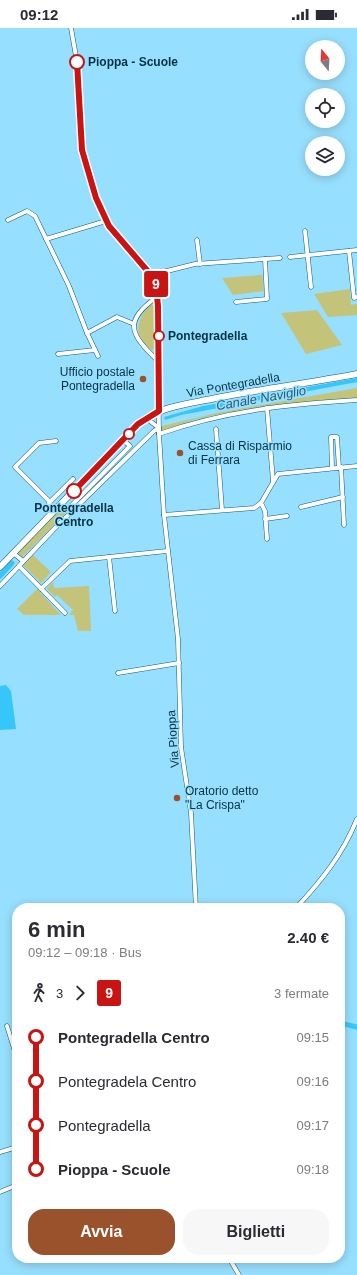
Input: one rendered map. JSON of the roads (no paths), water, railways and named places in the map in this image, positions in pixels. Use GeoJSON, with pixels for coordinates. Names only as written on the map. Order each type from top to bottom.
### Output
{"type":"FeatureCollection","features":[{"type":"Feature","properties":{"kind":"street","name":"Via Pioppa"},"geometry":{"type":"LineString","coordinates":[[72,28],[77,62],[82,150],[96,198],[106,221],[151,275],[156,286],[158,296],[159,362],[156,412],[159,428],[167,551],[179,663],[181,747],[191,813],[196,903]]}},
{"type":"Feature","properties":{"kind":"street"},"geometry":{"type":"LineString","coordinates":[[8,220],[27,211],[35,216],[70,286],[87,333],[98,356]]}},
{"type":"Feature","properties":{"kind":"street"},"geometry":{"type":"LineString","coordinates":[[46,239],[106,221]]}},
{"type":"Feature","properties":{"kind":"street"},"geometry":{"type":"LineString","coordinates":[[305,231],[311,287]]}},
{"type":"Feature","properties":{"kind":"street"},"geometry":{"type":"LineString","coordinates":[[197,240],[200,264]]}},
{"type":"Feature","properties":{"kind":"street"},"geometry":{"type":"LineString","coordinates":[[290,257],[357,250]]}},
{"type":"Feature","properties":{"kind":"street"},"geometry":{"type":"LineString","coordinates":[[349,251],[354,298],[357,297]]}},
{"type":"Feature","properties":{"kind":"street"},"geometry":{"type":"LineString","coordinates":[[151,275],[200,264],[280,258]]}},
{"type":"Feature","properties":{"kind":"street"},"geometry":{"type":"LineString","coordinates":[[236,302],[267,299],[265,259]]}},
{"type":"Feature","properties":{"kind":"street"},"geometry":{"type":"LineString","coordinates":[[158,296],[141,309],[134,324],[137,338],[159,362]]}},
{"type":"Feature","properties":{"kind":"street"},"geometry":{"type":"LineString","coordinates":[[87,333],[117,317],[134,324]]}},
{"type":"Feature","properties":{"kind":"street"},"geometry":{"type":"LineString","coordinates":[[58,354],[95,350]]}},
{"type":"Feature","properties":{"kind":"street","name":"Via Pontegradella"},"geometry":{"type":"LineString","coordinates":[[0,567],[123,440],[146,418],[156,412],[230,396],[357,374]]}},
{"type":"Feature","properties":{"kind":"street"},"geometry":{"type":"LineString","coordinates":[[159,434],[215,416],[266,408],[357,400]]}},
{"type":"Feature","properties":{"kind":"street"},"geometry":{"type":"LineString","coordinates":[[266,408],[273,482]]}},
{"type":"Feature","properties":{"kind":"street"},"geometry":{"type":"LineString","coordinates":[[0,586],[23,561],[154,431],[159,428],[146,418]]}},
{"type":"Feature","properties":{"kind":"street"},"geometry":{"type":"LineString","coordinates":[[216,430],[222,510]]}},
{"type":"Feature","properties":{"kind":"street"},"geometry":{"type":"LineString","coordinates":[[332,468],[331,437],[337,437],[343,497],[344,525]]}},
{"type":"Feature","properties":{"kind":"street"},"geometry":{"type":"LineString","coordinates":[[67,510],[130,446],[123,440]]}},
{"type":"Feature","properties":{"kind":"street"},"geometry":{"type":"LineString","coordinates":[[52,513],[50,502],[15,467],[39,443],[56,441]]}},
{"type":"Feature","properties":{"kind":"street"},"geometry":{"type":"LineString","coordinates":[[164,515],[254,508],[262,503],[279,473],[357,466]]}},
{"type":"Feature","properties":{"kind":"street"},"geometry":{"type":"LineString","coordinates":[[50,502],[73,479]]}},
{"type":"Feature","properties":{"kind":"street"},"geometry":{"type":"LineString","coordinates":[[301,507],[343,497]]}},
{"type":"Feature","properties":{"kind":"street"},"geometry":{"type":"LineString","coordinates":[[262,503],[265,511],[267,539]]}},
{"type":"Feature","properties":{"kind":"street"},"geometry":{"type":"LineString","coordinates":[[61,504],[71,514]]}},
{"type":"Feature","properties":{"kind":"street"},"geometry":{"type":"LineString","coordinates":[[266,519],[287,516]]}},
{"type":"Feature","properties":{"kind":"street"},"geometry":{"type":"LineString","coordinates":[[41,589],[70,561],[167,551]]}},
{"type":"Feature","properties":{"kind":"street"},"geometry":{"type":"LineString","coordinates":[[13,553],[23,561]]}},
{"type":"Feature","properties":{"kind":"street"},"geometry":{"type":"LineString","coordinates":[[109,557],[115,611]]}},
{"type":"Feature","properties":{"kind":"street"},"geometry":{"type":"LineString","coordinates":[[19,566],[65,613]]}},
{"type":"Feature","properties":{"kind":"street"},"geometry":{"type":"LineString","coordinates":[[118,673],[179,663]]}},
{"type":"Feature","properties":{"kind":"street"},"geometry":{"type":"LineString","coordinates":[[300,903],[335,862],[347,842],[357,819]]}},
{"type":"Feature","properties":{"kind":"street"},"geometry":{"type":"LineString","coordinates":[[7,1026],[12,1042]]}},
{"type":"Feature","properties":{"kind":"street"},"geometry":{"type":"LineString","coordinates":[[0,1152],[12,1148]]}},
{"type":"Feature","properties":{"kind":"street"},"geometry":{"type":"LineString","coordinates":[[0,1192],[12,1187]]}},
{"type":"Feature","properties":{"kind":"street"},"geometry":{"type":"LineString","coordinates":[[232,1263],[239,1275]]}},
{"type":"Feature","properties":{"kind":"water"},"geometry":{"type":"Polygon","coordinates":[[[357,378],[357,382],[181,415],[165,420],[164,417],[203,406],[357,378]]]}},
{"type":"Feature","properties":{"kind":"water"},"geometry":{"type":"Polygon","coordinates":[[[6,685],[11,691],[16,729],[0,730],[0,686],[6,685]]]}},
{"type":"Feature","properties":{"kind":"waterway","name":"Canale Naviglio"},"geometry":{"type":"LineString","coordinates":[[0,576],[12,563]]}},
{"type":"Feature","properties":{"kind":"waterway"},"geometry":{"type":"LineString","coordinates":[[345,1024],[357,1027]]}},
{"type":"Feature","properties":{"kind":"place","name":"Pioppa - Scuole"},"geometry":{"type":"Point","coordinates":[77,62]}},
{"type":"Feature","properties":{"kind":"place","name":"Pontegradella"},"geometry":{"type":"Point","coordinates":[159,336]}},
{"type":"Feature","properties":{"kind":"place","name":"Ufficio postale Pontegradella"},"geometry":{"type":"Point","coordinates":[143,379]}},
{"type":"Feature","properties":{"kind":"place","name":"Cassa di Risparmio di Ferrara"},"geometry":{"type":"Point","coordinates":[180,453]}},
{"type":"Feature","properties":{"kind":"place","name":"Pontegradella Centro"},"geometry":{"type":"Point","coordinates":[74,491]}},
{"type":"Feature","properties":{"kind":"place","name":"Oratorio detto \"La Crispa\""},"geometry":{"type":"Point","coordinates":[177,798]}}]}
